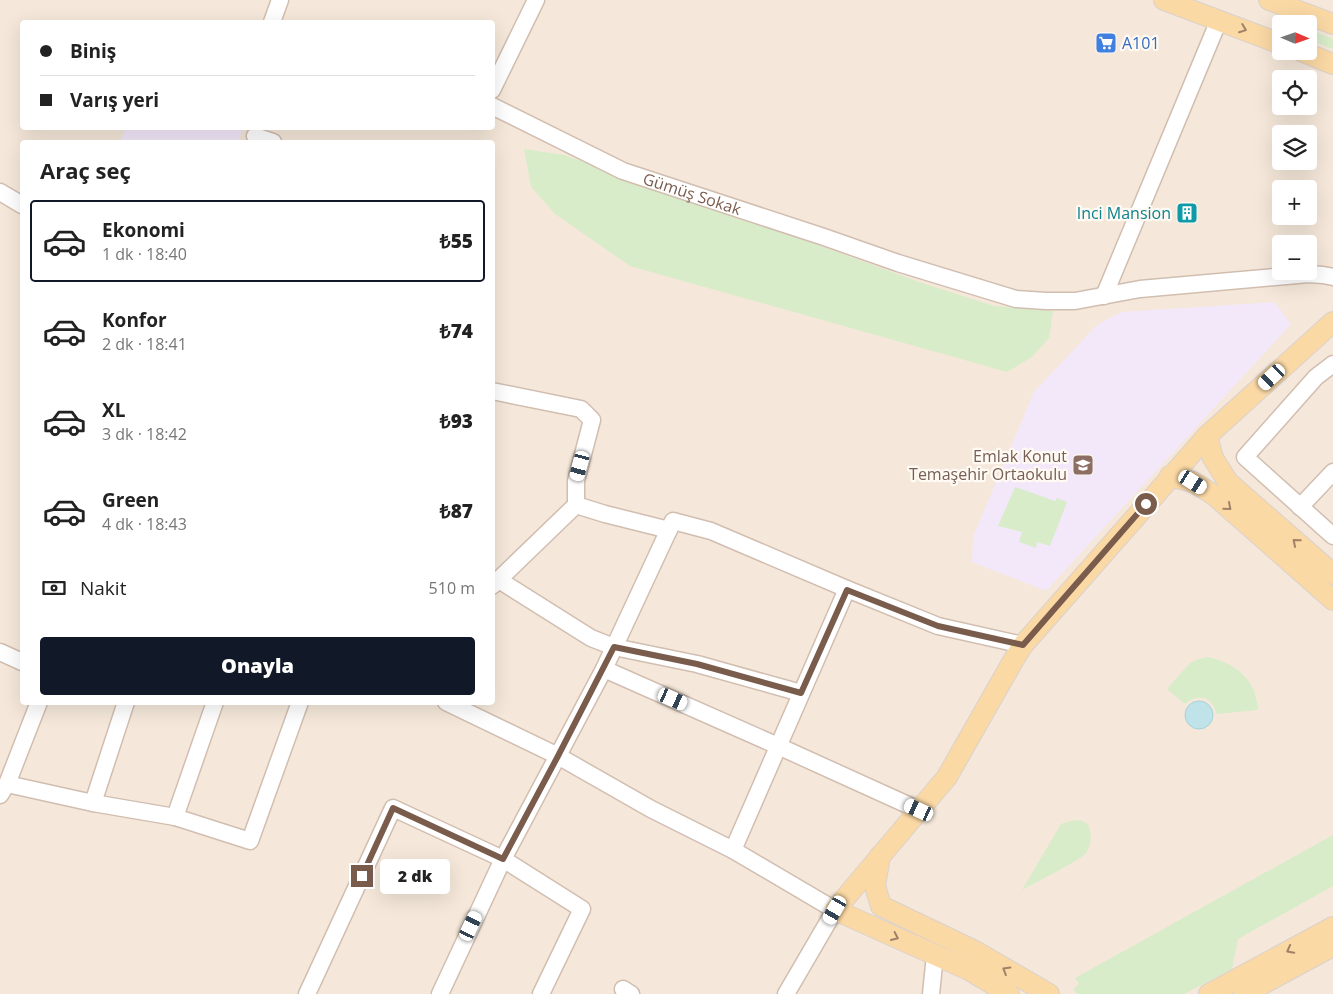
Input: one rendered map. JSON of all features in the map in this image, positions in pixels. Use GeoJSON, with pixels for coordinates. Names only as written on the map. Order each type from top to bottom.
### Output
{"type":"FeatureCollection","features":[{"type":"Feature","properties":{"kind":"main road"},"geometry":{"type":"LineString","coordinates":[[1164,0],[1272,40]]}},
{"type":"Feature","properties":{"kind":"main road"},"geometry":{"type":"LineString","coordinates":[[1269,0],[1333,24]]}},
{"type":"Feature","properties":{"kind":"main road"},"geometry":{"type":"LineString","coordinates":[[1318,58],[1333,64]]}},
{"type":"Feature","properties":{"kind":"main road"},"geometry":{"type":"LineString","coordinates":[[1009,994],[969,970],[835,910],[947,777],[1023,645],[1207,436],[1333,322]]}},
{"type":"Feature","properties":{"kind":"main road"},"geometry":{"type":"LineString","coordinates":[[1207,436],[1213,458],[1228,482],[1333,574]]}},
{"type":"Feature","properties":{"kind":"main road"},"geometry":{"type":"LineString","coordinates":[[1170,476],[1193,482],[1214,495],[1333,600]]}},
{"type":"Feature","properties":{"kind":"main road"},"geometry":{"type":"LineString","coordinates":[[880,856],[875,886],[881,906],[975,951],[1048,994]]}},
{"type":"Feature","properties":{"kind":"main road"},"geometry":{"type":"LineString","coordinates":[[869,925],[881,906]]}},
{"type":"Feature","properties":{"kind":"main road"},"geometry":{"type":"LineString","coordinates":[[1209,994],[1333,927]]}},
{"type":"Feature","properties":{"kind":"main road"},"geometry":{"type":"LineString","coordinates":[[1244,994],[1333,946]]}},
{"type":"Feature","properties":{"kind":"street"},"geometry":{"type":"LineString","coordinates":[[273,20],[280,0]]}},
{"type":"Feature","properties":{"kind":"street"},"geometry":{"type":"LineString","coordinates":[[495,84],[536,0]]}},
{"type":"Feature","properties":{"kind":"street"},"geometry":{"type":"LineString","coordinates":[[1104,296],[1220,20]]}},
{"type":"Feature","properties":{"kind":"street","name":"Gümüş Sokak"},"geometry":{"type":"LineString","coordinates":[[495,107],[623,171],[898,263],[1016,299],[1075,301],[1140,289],[1298,275],[1333,277]]}},
{"type":"Feature","properties":{"kind":"street"},"geometry":{"type":"LineString","coordinates":[[255,135],[268,140]]}},
{"type":"Feature","properties":{"kind":"street"},"geometry":{"type":"LineString","coordinates":[[0,192],[20,204]]}},
{"type":"Feature","properties":{"kind":"street"},"geometry":{"type":"LineString","coordinates":[[1333,364],[1316,377],[1244,457],[1333,536]]}},
{"type":"Feature","properties":{"kind":"street"},"geometry":{"type":"LineString","coordinates":[[495,392],[581,409],[592,420],[576,481],[576,505],[496,583],[591,638],[614,647],[697,664],[801,693]]}},
{"type":"Feature","properties":{"kind":"street"},"geometry":{"type":"LineString","coordinates":[[1300,507],[1333,472]]}},
{"type":"Feature","properties":{"kind":"street"},"geometry":{"type":"LineString","coordinates":[[576,505],[669,530]]}},
{"type":"Feature","properties":{"kind":"street"},"geometry":{"type":"LineString","coordinates":[[440,994],[503,859],[604,669],[673,521],[711,531],[847,590],[938,626],[1023,645]]}},
{"type":"Feature","properties":{"kind":"street"},"geometry":{"type":"LineString","coordinates":[[733,850],[847,590]]}},
{"type":"Feature","properties":{"kind":"street"},"geometry":{"type":"LineString","coordinates":[[0,652],[20,661]]}},
{"type":"Feature","properties":{"kind":"street"},"geometry":{"type":"LineString","coordinates":[[604,669],[919,810]]}},
{"type":"Feature","properties":{"kind":"street"},"geometry":{"type":"LineString","coordinates":[[38,705],[3,790],[176,817],[250,841],[299,705]]}},
{"type":"Feature","properties":{"kind":"street"},"geometry":{"type":"LineString","coordinates":[[93,803],[125,705]]}},
{"type":"Feature","properties":{"kind":"street"},"geometry":{"type":"LineString","coordinates":[[176,817],[214,705]]}},
{"type":"Feature","properties":{"kind":"street"},"geometry":{"type":"LineString","coordinates":[[452,705],[558,756],[651,808],[733,850],[835,910],[786,994]]}},
{"type":"Feature","properties":{"kind":"street"},"geometry":{"type":"LineString","coordinates":[[307,994],[393,808],[503,859],[582,909],[541,994]]}},
{"type":"Feature","properties":{"kind":"street"},"geometry":{"type":"LineString","coordinates":[[931,994],[935,955]]}},
{"type":"Feature","properties":{"kind":"shaded area"},"geometry":{"type":"Polygon","coordinates":[[[0,0],[1333,0],[1333,994],[0,994],[0,0]]]}},
{"type":"Feature","properties":{"kind":"shaded area"},"geometry":{"type":"Polygon","coordinates":[[[125,130],[242,130],[239,140],[121,140],[125,130]]]}},
{"type":"Feature","properties":{"kind":"shaded area","name":"Emlak Konut Temaşehir Ortaokulu"},"geometry":{"type":"Polygon","coordinates":[[[1274,302],[1291,324],[1046,591],[972,562],[973,537],[1034,392],[1098,324],[1121,312],[1274,302]]]}},
{"type":"Feature","properties":{"kind":"green space"},"geometry":{"type":"Polygon","coordinates":[[[1318,33],[1333,39],[1333,49],[1318,43],[1318,33]]]}},
{"type":"Feature","properties":{"kind":"green space"},"geometry":{"type":"Polygon","coordinates":[[[524,149],[564,155],[922,283],[994,306],[1053,311],[1049,338],[1032,357],[1007,372],[630,266],[555,214],[531,187],[524,149]]]}},
{"type":"Feature","properties":{"kind":"green space"},"geometry":{"type":"Polygon","coordinates":[[[1015,487],[1055,501],[1057,498],[1067,502],[1050,546],[1037,542],[1036,548],[1019,542],[1022,532],[998,526],[1015,487]]]}},
{"type":"Feature","properties":{"kind":"green space"},"geometry":{"type":"Polygon","coordinates":[[[1206,657],[1226,663],[1244,675],[1253,690],[1258,710],[1216,714],[1215,708],[1209,700],[1200,697],[1190,700],[1185,704],[1167,689],[1189,664],[1206,657]]]}},
{"type":"Feature","properties":{"kind":"green space"},"geometry":{"type":"Polygon","coordinates":[[[1080,820],[1088,824],[1090,832],[1091,839],[1086,853],[1022,890],[1061,824],[1080,820]]]}},
{"type":"Feature","properties":{"kind":"green space"},"geometry":{"type":"Polygon","coordinates":[[[1333,835],[1333,886],[1238,939],[1232,969],[1184,994],[1078,994],[1073,990],[1079,984],[1075,978],[1333,835]]]}},
{"type":"Feature","properties":{"kind":"water"},"geometry":{"type":"Polygon","coordinates":[[[1199,701],[1209,705],[1213,715],[1209,725],[1199,729],[1189,725],[1185,715],[1189,705],[1199,701]]]}},
{"type":"Feature","properties":{"kind":"place","name":"A101"},"geometry":{"type":"Point","coordinates":[1106,43]}},
{"type":"Feature","properties":{"kind":"place","name":"Inci Mansion"},"geometry":{"type":"Point","coordinates":[1187,213]}},
{"type":"Feature","properties":{"kind":"place","name":"Emlak Konut Temaşehir Ortaokulu"},"geometry":{"type":"Point","coordinates":[1083,465]}},
{"type":"Feature","properties":{"kind":"route"},"geometry":{"type":"LineString","coordinates":[[362,876],[393,808],[503,859],[614,647],[697,664],[801,693],[847,590],[938,626],[1023,645],[1146,504]]}}]}
